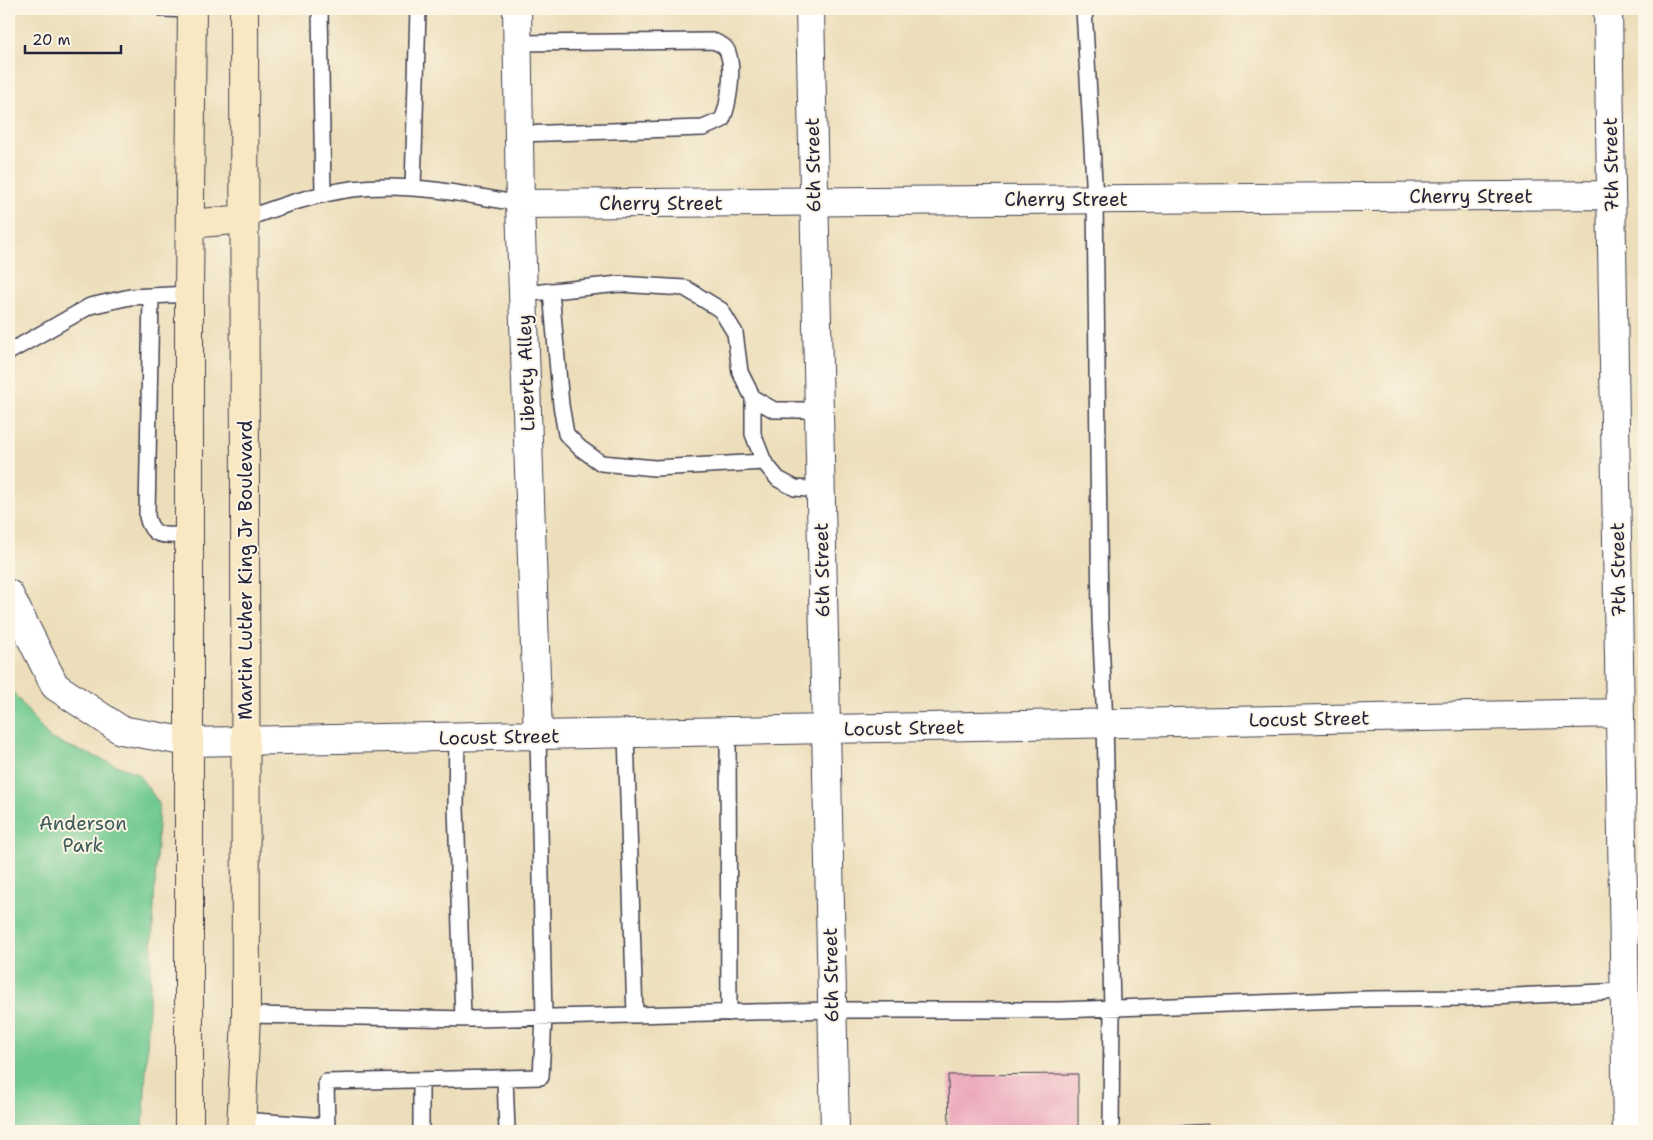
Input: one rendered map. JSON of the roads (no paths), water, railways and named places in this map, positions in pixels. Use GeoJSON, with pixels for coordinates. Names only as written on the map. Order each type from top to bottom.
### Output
{"type":"FeatureCollection","features":[{"type":"Feature","properties":{"kind":"main road","name":"Martin Luther King Jr Boulevard"},"geometry":{"type":"LineString","coordinates":[[241,1126],[246,1015],[244,9]]}},
{"type":"Feature","properties":{"kind":"main road"},"geometry":{"type":"LineString","coordinates":[[189,1131],[191,994],[189,534],[192,10]]}},
{"type":"Feature","properties":{"kind":"main road"},"geometry":{"type":"LineString","coordinates":[[190,224],[245,219]]}},
{"type":"Feature","properties":{"kind":"street","name":"Liberty Alley"},"geometry":{"type":"LineString","coordinates":[[517,9],[520,204],[538,736]]}},
{"type":"Feature","properties":{"kind":"street","name":"6th Street"},"geometry":{"type":"LineString","coordinates":[[810,9],[835,1131]]}},
{"type":"Feature","properties":{"kind":"street","name":"7th Street"},"geometry":{"type":"LineString","coordinates":[[1608,9],[1627,1131]]}},
{"type":"Feature","properties":{"kind":"street","name":"Cherry Street"},"geometry":{"type":"LineString","coordinates":[[520,204],[1611,195]]}},
{"type":"Feature","properties":{"kind":"street","name":"Locust Street"},"geometry":{"type":"LineString","coordinates":[[9,594],[55,686],[121,730],[189,742],[1620,713]]}},
{"type":"Feature","properties":{"kind":"lane"},"geometry":{"type":"LineString","coordinates":[[164,9],[192,10]]}},
{"type":"Feature","properties":{"kind":"lane"},"geometry":{"type":"LineString","coordinates":[[320,9],[322,195]]}},
{"type":"Feature","properties":{"kind":"lane"},"geometry":{"type":"LineString","coordinates":[[413,188],[418,9]]}},
{"type":"Feature","properties":{"kind":"lane"},"geometry":{"type":"LineString","coordinates":[[1084,9],[1095,199],[1100,619],[1105,724],[1112,1007],[1111,1131]]}},
{"type":"Feature","properties":{"kind":"lane"},"geometry":{"type":"LineString","coordinates":[[518,42],[713,41],[722,44],[728,52],[730,63],[728,108],[722,120],[703,128],[519,134]]}},
{"type":"Feature","properties":{"kind":"lane"},"geometry":{"type":"LineString","coordinates":[[245,219],[294,200],[353,189],[413,188],[520,204]]}},
{"type":"Feature","properties":{"kind":"lane"},"geometry":{"type":"LineString","coordinates":[[523,294],[619,284],[685,288],[720,310],[735,333],[740,372],[753,398],[753,434],[764,462],[778,479],[795,488],[820,490]]}},
{"type":"Feature","properties":{"kind":"lane"},"geometry":{"type":"LineString","coordinates":[[551,291],[564,424],[566,434],[580,448],[602,463],[655,468],[764,462]]}},
{"type":"Feature","properties":{"kind":"lane"},"geometry":{"type":"LineString","coordinates":[[9,352],[90,306],[130,297],[190,294]]}},
{"type":"Feature","properties":{"kind":"lane"},"geometry":{"type":"LineString","coordinates":[[151,296],[147,516],[149,527],[155,533],[163,535],[189,534]]}},
{"type":"Feature","properties":{"kind":"lane"},"geometry":{"type":"LineString","coordinates":[[753,398],[774,410],[818,410]]}},
{"type":"Feature","properties":{"kind":"lane"},"geometry":{"type":"LineString","coordinates":[[728,732],[729,1013]]}},
{"type":"Feature","properties":{"kind":"lane"},"geometry":{"type":"LineString","coordinates":[[626,734],[635,1015]]}},
{"type":"Feature","properties":{"kind":"lane"},"geometry":{"type":"LineString","coordinates":[[241,1126],[326,1128],[326,1082],[541,1078],[544,1017],[538,736]]}},
{"type":"Feature","properties":{"kind":"lane"},"geometry":{"type":"LineString","coordinates":[[457,737],[456,807],[463,1018]]}},
{"type":"Feature","properties":{"kind":"lane"},"geometry":{"type":"LineString","coordinates":[[246,1015],[463,1018],[832,1010],[1060,1010],[1468,998],[1625,991]]}},
{"type":"Feature","properties":{"kind":"lane"},"geometry":{"type":"LineString","coordinates":[[505,1078],[507,1131]]}},
{"type":"Feature","properties":{"kind":"lane"},"geometry":{"type":"LineString","coordinates":[[421,1080],[421,1131]]}},
{"type":"Feature","properties":{"kind":"park label","name":"Anderson Park"},"geometry":{"type":"Point","coordinates":[83,834]}}]}
